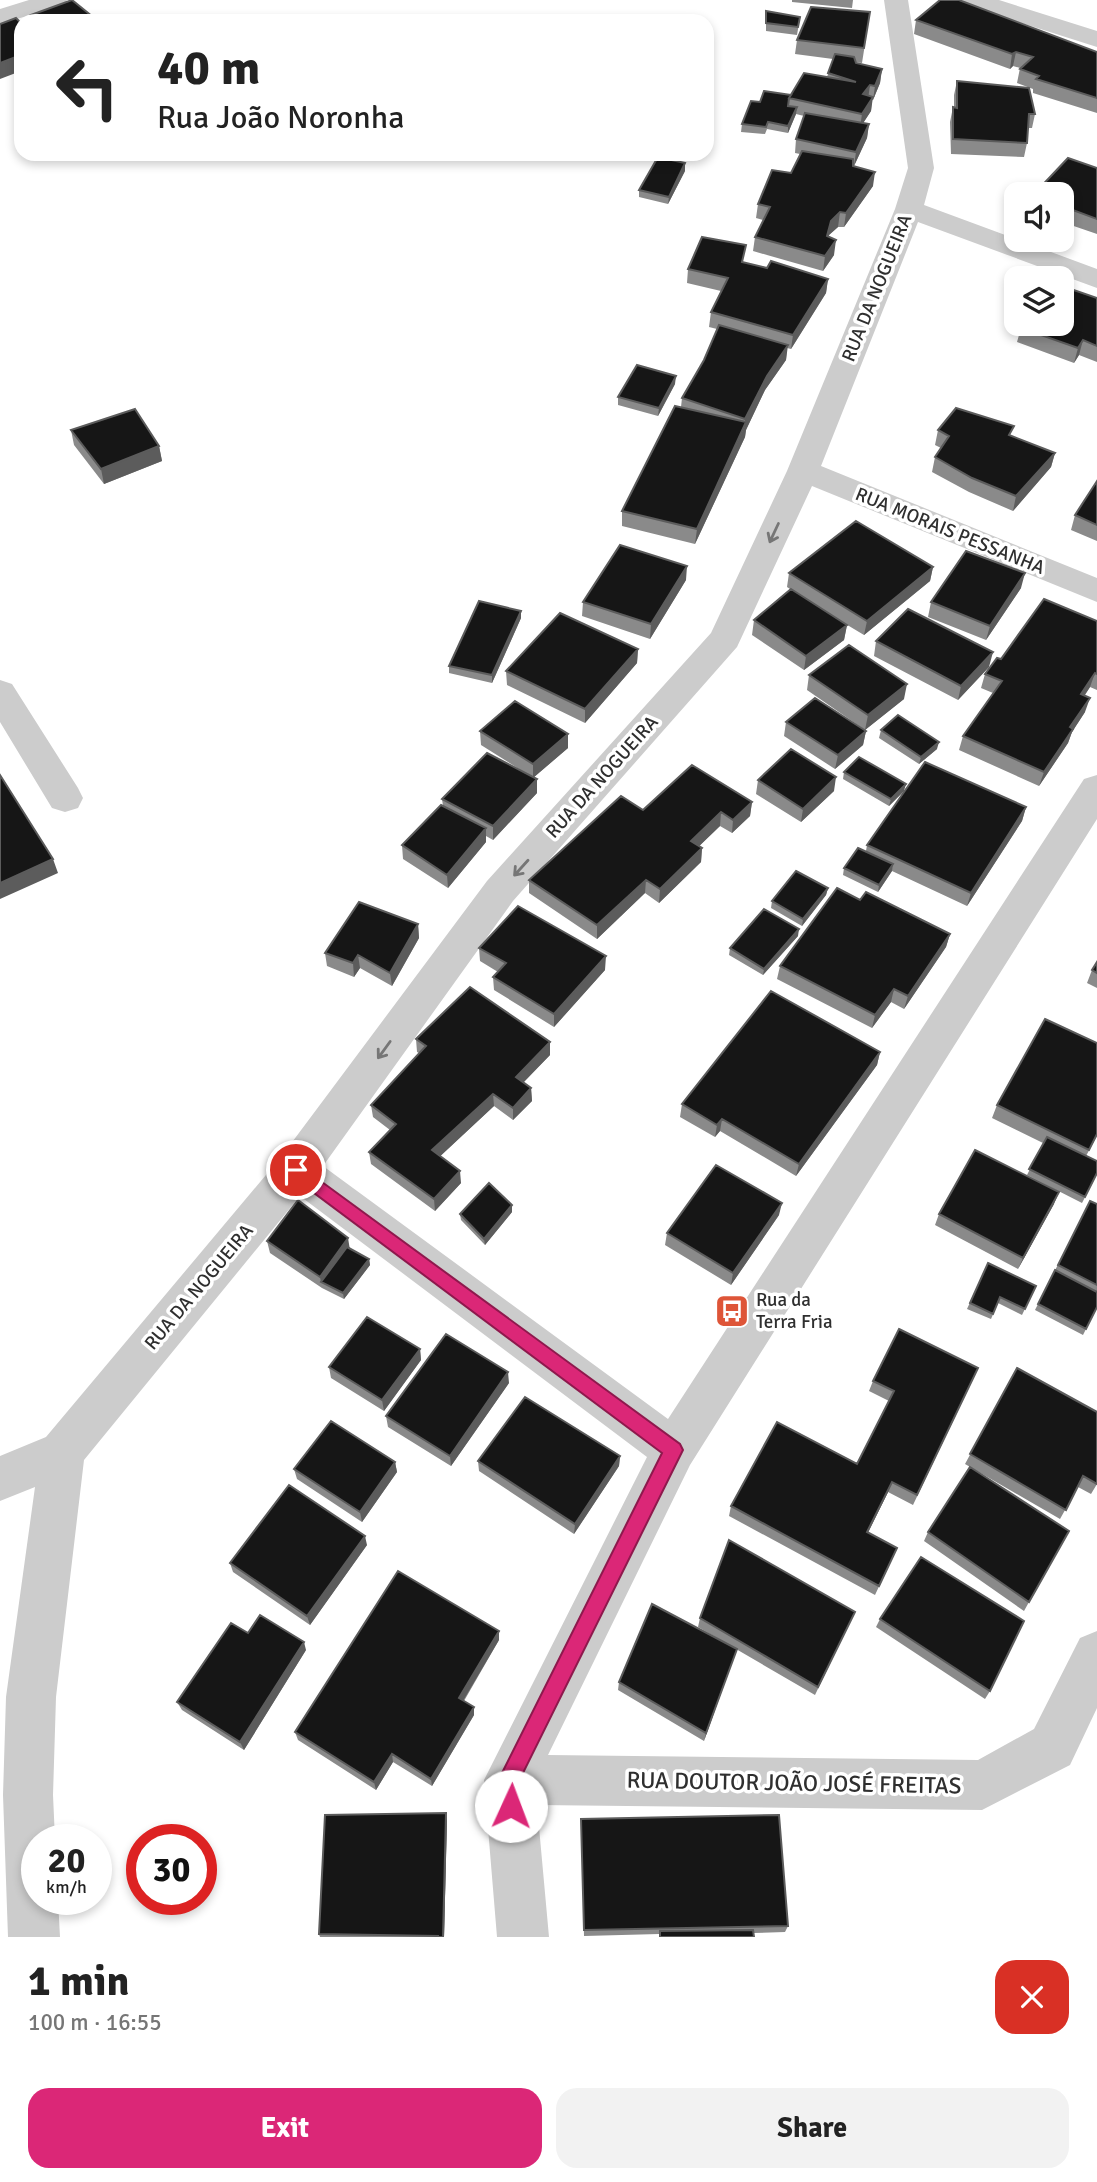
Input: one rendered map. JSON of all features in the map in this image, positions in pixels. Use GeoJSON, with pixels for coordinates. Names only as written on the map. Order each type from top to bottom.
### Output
{"type":"FeatureCollection","features":[{"type":"Feature","properties":{"kind":"street"},"geometry":{"type":"LineString","coordinates":[[0,17],[55,0]]}},
{"type":"Feature","properties":{"kind":"street","name":"RUA DA NOGUEIRA"},"geometry":{"type":"LineString","coordinates":[[0,1479],[62,1451],[296,1170],[500,891],[725,639],[803,471],[909,209],[921,168],[896,0]]}},
{"type":"Feature","properties":{"kind":"street"},"geometry":{"type":"LineString","coordinates":[[974,0],[1097,39]]}},
{"type":"Feature","properties":{"kind":"street"},"geometry":{"type":"LineString","coordinates":[[909,209],[1097,279]]}},
{"type":"Feature","properties":{"kind":"street","name":"RUA MORAIS PESSANHA"},"geometry":{"type":"LineString","coordinates":[[803,471],[1097,591]]}},
{"type":"Feature","properties":{"kind":"street"},"geometry":{"type":"LineString","coordinates":[[0,693],[65,798]]}},
{"type":"Feature","properties":{"kind":"street"},"geometry":{"type":"LineString","coordinates":[[523,1937],[509,1780],[674,1450],[1097,789]]}},
{"type":"Feature","properties":{"kind":"street"},"geometry":{"type":"LineString","coordinates":[[296,1170],[674,1450]]}},
{"type":"Feature","properties":{"kind":"street"},"geometry":{"type":"LineString","coordinates":[[34,1937],[28,1795],[31,1697],[62,1451]]}},
{"type":"Feature","properties":{"kind":"street","name":"RUA DOUTOR JOÃO JOSÉ FREITAS"},"geometry":{"type":"LineString","coordinates":[[509,1780],[982,1785],[1052,1747],[1097,1655]]}},
{"type":"Feature","properties":{"kind":"building"},"geometry":{"type":"Polygon","coordinates":[[[72,0],[89,14],[34,14],[72,0]]]}},
{"type":"Feature","properties":{"kind":"building"},"geometry":{"type":"Polygon","coordinates":[[[940,0],[959,0],[1097,52],[1097,98],[1036,79],[1039,76],[1020,69],[1033,57],[1016,52],[1012,54],[916,20],[940,0]]]}},
{"type":"Feature","properties":{"kind":"building"},"geometry":{"type":"Polygon","coordinates":[[[811,7],[870,12],[864,48],[797,40],[811,7]]]}},
{"type":"Feature","properties":{"kind":"building"},"geometry":{"type":"Polygon","coordinates":[[[766,11],[800,17],[798,27],[766,23],[766,11]]]}},
{"type":"Feature","properties":{"kind":"building"},"geometry":{"type":"Polygon","coordinates":[[[14,19],[14,58],[0,63],[0,24],[14,19]]]}},
{"type":"Feature","properties":{"kind":"building"},"geometry":{"type":"Polygon","coordinates":[[[835,54],[854,57],[856,63],[882,69],[875,86],[870,85],[863,94],[873,97],[862,114],[789,98],[804,73],[856,82],[828,73],[835,54]]]}},
{"type":"Feature","properties":{"kind":"building"},"geometry":{"type":"Polygon","coordinates":[[[957,81],[1029,88],[1035,114],[1029,114],[1027,143],[953,139],[953,107],[957,108],[957,81]]]}},
{"type":"Feature","properties":{"kind":"building"},"geometry":{"type":"Polygon","coordinates":[[[764,91],[791,95],[788,106],[797,107],[788,126],[768,122],[766,127],[742,124],[751,101],[760,102],[764,91]]]}},
{"type":"Feature","properties":{"kind":"building"},"geometry":{"type":"Polygon","coordinates":[[[805,113],[869,124],[856,152],[796,139],[805,113]]]}},
{"type":"Feature","properties":{"kind":"building"},"geometry":{"type":"Polygon","coordinates":[[[802,151],[853,159],[853,166],[875,172],[846,213],[840,212],[831,221],[827,236],[836,240],[825,256],[755,237],[770,207],[758,204],[772,170],[791,173],[802,151]]]}},
{"type":"Feature","properties":{"kind":"building"},"geometry":{"type":"Polygon","coordinates":[[[1068,158],[1097,168],[1097,219],[1074,210],[1074,182],[1045,182],[1068,158]]]}},
{"type":"Feature","properties":{"kind":"building"},"geometry":{"type":"Polygon","coordinates":[[[656,161],[685,163],[669,197],[639,190],[656,161]]]}},
{"type":"Feature","properties":{"kind":"building"},"geometry":{"type":"Polygon","coordinates":[[[702,237],[746,245],[742,262],[767,268],[771,261],[828,279],[793,335],[711,312],[728,278],[688,269],[702,237]]]}},
{"type":"Feature","properties":{"kind":"building"},"geometry":{"type":"Polygon","coordinates":[[[1074,290],[1097,298],[1097,346],[1083,340],[1078,348],[1044,336],[1074,336],[1074,290]]]}},
{"type":"Feature","properties":{"kind":"building"},"geometry":{"type":"Polygon","coordinates":[[[719,325],[788,345],[767,376],[745,419],[682,398],[704,360],[719,325]]]}},
{"type":"Feature","properties":{"kind":"building"},"geometry":{"type":"Polygon","coordinates":[[[637,365],[676,376],[659,408],[618,397],[637,365]]]}},
{"type":"Feature","properties":{"kind":"building"},"geometry":{"type":"Polygon","coordinates":[[[675,406],[746,422],[697,529],[622,511],[675,406]]]}},
{"type":"Feature","properties":{"kind":"building"},"geometry":{"type":"Polygon","coordinates":[[[956,408],[1014,426],[1009,435],[1055,453],[1016,496],[972,478],[935,457],[949,436],[938,430],[956,408]]]}},
{"type":"Feature","properties":{"kind":"building"},"geometry":{"type":"Polygon","coordinates":[[[135,409],[159,446],[101,469],[71,430],[135,409]]]}},
{"type":"Feature","properties":{"kind":"building"},"geometry":{"type":"Polygon","coordinates":[[[1097,481],[1097,525],[1075,515],[1097,481]]]}},
{"type":"Feature","properties":{"kind":"building"},"geometry":{"type":"Polygon","coordinates":[[[856,521],[933,567],[867,621],[789,573],[856,521]]]}},
{"type":"Feature","properties":{"kind":"building"},"geometry":{"type":"Polygon","coordinates":[[[620,545],[687,566],[651,624],[583,602],[620,545]]]}},
{"type":"Feature","properties":{"kind":"building"},"geometry":{"type":"Polygon","coordinates":[[[966,551],[1025,573],[990,626],[931,602],[966,551]]]}},
{"type":"Feature","properties":{"kind":"building"},"geometry":{"type":"Polygon","coordinates":[[[791,589],[847,625],[806,656],[754,620],[791,589]]]}},
{"type":"Feature","properties":{"kind":"building"},"geometry":{"type":"Polygon","coordinates":[[[1044,599],[1097,621],[1097,674],[1095,673],[1081,694],[1090,698],[1044,772],[963,736],[1002,681],[985,674],[997,658],[1001,659],[1044,599]]]}},
{"type":"Feature","properties":{"kind":"building"},"geometry":{"type":"Polygon","coordinates":[[[479,601],[521,611],[492,675],[449,666],[479,601]]]}},
{"type":"Feature","properties":{"kind":"building"},"geometry":{"type":"Polygon","coordinates":[[[908,609],[993,652],[961,686],[876,641],[908,609]]]}},
{"type":"Feature","properties":{"kind":"building"},"geometry":{"type":"Polygon","coordinates":[[[560,613],[638,649],[585,709],[506,671],[560,613]]]}},
{"type":"Feature","properties":{"kind":"building"},"geometry":{"type":"Polygon","coordinates":[[[849,645],[907,684],[868,715],[809,675],[849,645]]]}},
{"type":"Feature","properties":{"kind":"building"},"geometry":{"type":"Polygon","coordinates":[[[815,698],[866,731],[838,755],[786,722],[815,698]]]}},
{"type":"Feature","properties":{"kind":"building"},"geometry":{"type":"Polygon","coordinates":[[[515,701],[568,734],[533,764],[480,731],[515,701]]]}},
{"type":"Feature","properties":{"kind":"building"},"geometry":{"type":"Polygon","coordinates":[[[898,715],[939,742],[921,757],[881,730],[898,715]]]}},
{"type":"Feature","properties":{"kind":"building"},"geometry":{"type":"Polygon","coordinates":[[[791,749],[836,777],[803,809],[758,780],[791,749]]]}},
{"type":"Feature","properties":{"kind":"building"},"geometry":{"type":"Polygon","coordinates":[[[487,753],[537,779],[493,826],[442,799],[487,753]]]}},
{"type":"Feature","properties":{"kind":"building"},"geometry":{"type":"Polygon","coordinates":[[[859,757],[906,784],[891,799],[844,772],[859,757]]]}},
{"type":"Feature","properties":{"kind":"building"},"geometry":{"type":"Polygon","coordinates":[[[925,762],[1026,807],[971,893],[867,845],[925,762]]]}},
{"type":"Feature","properties":{"kind":"building"},"geometry":{"type":"Polygon","coordinates":[[[692,765],[752,802],[733,820],[721,812],[691,841],[702,848],[660,889],[646,880],[597,925],[529,880],[621,796],[643,810],[692,765]]]}},
{"type":"Feature","properties":{"kind":"building"},"geometry":{"type":"Polygon","coordinates":[[[0,775],[53,859],[0,883],[0,775]]]}},
{"type":"Feature","properties":{"kind":"building"},"geometry":{"type":"Polygon","coordinates":[[[441,805],[486,828],[447,875],[402,845],[441,805]]]}},
{"type":"Feature","properties":{"kind":"building"},"geometry":{"type":"Polygon","coordinates":[[[858,848],[893,864],[879,885],[844,868],[858,848]]]}},
{"type":"Feature","properties":{"kind":"building"},"geometry":{"type":"Polygon","coordinates":[[[796,871],[828,888],[803,919],[772,901],[796,871]]]}},
{"type":"Feature","properties":{"kind":"building"},"geometry":{"type":"Polygon","coordinates":[[[837,888],[860,900],[866,892],[950,934],[908,996],[894,989],[875,1015],[780,966],[837,888]]]}},
{"type":"Feature","properties":{"kind":"building"},"geometry":{"type":"Polygon","coordinates":[[[359,902],[418,924],[390,973],[358,955],[353,963],[325,953],[359,902]]]}},
{"type":"Feature","properties":{"kind":"building"},"geometry":{"type":"Polygon","coordinates":[[[518,906],[606,956],[554,1014],[493,977],[506,963],[479,948],[518,906]]]}},
{"type":"Feature","properties":{"kind":"building"},"geometry":{"type":"Polygon","coordinates":[[[764,909],[799,929],[764,969],[730,948],[764,909]]]}},
{"type":"Feature","properties":{"kind":"building"},"geometry":{"type":"Polygon","coordinates":[[[470,987],[550,1042],[516,1077],[531,1088],[513,1108],[493,1094],[432,1150],[460,1171],[434,1199],[369,1152],[396,1124],[371,1105],[426,1046],[416,1039],[470,987]]]}},
{"type":"Feature","properties":{"kind":"building"},"geometry":{"type":"Polygon","coordinates":[[[771,991],[880,1052],[799,1164],[722,1119],[717,1125],[682,1104],[771,991]]]}},
{"type":"Feature","properties":{"kind":"building"},"geometry":{"type":"Polygon","coordinates":[[[1045,1019],[1097,1043],[1097,1134],[1089,1150],[997,1105],[1045,1019]]]}},
{"type":"Feature","properties":{"kind":"building"},"geometry":{"type":"Polygon","coordinates":[[[1047,1137],[1097,1161],[1097,1173],[1085,1197],[1029,1169],[1047,1137]]]}},
{"type":"Feature","properties":{"kind":"building"},"geometry":{"type":"Polygon","coordinates":[[[975,1150],[1059,1192],[1023,1258],[939,1214],[975,1150]]]}},
{"type":"Feature","properties":{"kind":"building"},"geometry":{"type":"Polygon","coordinates":[[[716,1165],[782,1203],[733,1273],[667,1233],[716,1165]]]}},
{"type":"Feature","properties":{"kind":"building"},"geometry":{"type":"Polygon","coordinates":[[[489,1183],[512,1205],[484,1239],[460,1214],[489,1183]]]}},
{"type":"Feature","properties":{"kind":"building"},"geometry":{"type":"Polygon","coordinates":[[[298,1200],[348,1238],[320,1277],[267,1241],[298,1200]]]}},
{"type":"Feature","properties":{"kind":"building"},"geometry":{"type":"Polygon","coordinates":[[[1090,1201],[1097,1204],[1097,1285],[1058,1265],[1090,1201]]]}},
{"type":"Feature","properties":{"kind":"building"},"geometry":{"type":"Polygon","coordinates":[[[347,1247],[369,1259],[343,1293],[321,1282],[347,1247]]]}},
{"type":"Feature","properties":{"kind":"building"},"geometry":{"type":"Polygon","coordinates":[[[988,1263],[1036,1286],[1025,1309],[1000,1297],[993,1314],[970,1303],[988,1263]]]}},
{"type":"Feature","properties":{"kind":"building"},"geometry":{"type":"Polygon","coordinates":[[[1055,1270],[1097,1292],[1097,1307],[1086,1329],[1038,1304],[1055,1270]]]}},
{"type":"Feature","properties":{"kind":"building"},"geometry":{"type":"Polygon","coordinates":[[[367,1317],[420,1349],[382,1400],[329,1367],[367,1317]]]}},
{"type":"Feature","properties":{"kind":"building"},"geometry":{"type":"Polygon","coordinates":[[[899,1329],[978,1368],[917,1495],[892,1482],[867,1532],[897,1548],[879,1586],[731,1506],[777,1422],[857,1464],[894,1391],[873,1381],[899,1329]]]}},
{"type":"Feature","properties":{"kind":"building"},"geometry":{"type":"Polygon","coordinates":[[[446,1334],[508,1372],[450,1456],[386,1416],[446,1334]]]}},
{"type":"Feature","properties":{"kind":"building"},"geometry":{"type":"Polygon","coordinates":[[[1017,1368],[1097,1412],[1097,1484],[1083,1476],[1066,1510],[970,1454],[1017,1368]]]}},
{"type":"Feature","properties":{"kind":"building"},"geometry":{"type":"Polygon","coordinates":[[[525,1397],[620,1456],[575,1524],[478,1461],[525,1397]]]}},
{"type":"Feature","properties":{"kind":"building"},"geometry":{"type":"Polygon","coordinates":[[[331,1421],[395,1462],[360,1512],[294,1469],[331,1421]]]}},
{"type":"Feature","properties":{"kind":"building"},"geometry":{"type":"Polygon","coordinates":[[[970,1467],[1069,1531],[1029,1602],[928,1532],[970,1467]]]}},
{"type":"Feature","properties":{"kind":"building"},"geometry":{"type":"Polygon","coordinates":[[[289,1485],[365,1536],[307,1616],[230,1563],[289,1485]]]}},
{"type":"Feature","properties":{"kind":"building"},"geometry":{"type":"Polygon","coordinates":[[[729,1540],[855,1612],[818,1687],[700,1618],[729,1540]]]}},
{"type":"Feature","properties":{"kind":"building"},"geometry":{"type":"Polygon","coordinates":[[[921,1557],[1024,1621],[990,1691],[880,1619],[921,1557]]]}},
{"type":"Feature","properties":{"kind":"building"},"geometry":{"type":"Polygon","coordinates":[[[398,1571],[499,1631],[459,1698],[474,1707],[431,1779],[392,1754],[374,1782],[295,1732],[398,1571]]]}},
{"type":"Feature","properties":{"kind":"building"},"geometry":{"type":"Polygon","coordinates":[[[652,1604],[737,1649],[706,1733],[619,1682],[652,1604]]]}},
{"type":"Feature","properties":{"kind":"building"},"geometry":{"type":"Polygon","coordinates":[[[260,1615],[304,1642],[240,1742],[177,1702],[231,1623],[248,1633],[260,1615]]]}},
{"type":"Feature","properties":{"kind":"building"},"geometry":{"type":"Polygon","coordinates":[[[446,1813],[443,1937],[319,1934],[325,1815],[446,1813]]]}},
{"type":"Feature","properties":{"kind":"building"},"geometry":{"type":"Polygon","coordinates":[[[779,1815],[788,1926],[584,1930],[581,1819],[779,1815]]]}},
{"type":"Feature","properties":{"kind":"building"},"geometry":{"type":"Polygon","coordinates":[[[753,1930],[754,1937],[660,1937],[660,1931],[753,1930]]]}},
{"type":"Feature","properties":{"kind":"place","name":"Rua da Terra Fria"},"geometry":{"type":"Point","coordinates":[732,1311]}},
{"type":"Feature","properties":{"kind":"route"},"geometry":{"type":"LineString","coordinates":[[296,1170],[674,1450],[509,1780],[511,1806]]}}]}
